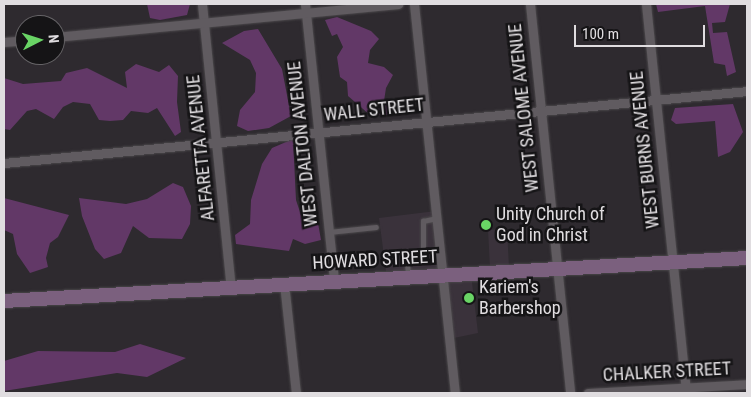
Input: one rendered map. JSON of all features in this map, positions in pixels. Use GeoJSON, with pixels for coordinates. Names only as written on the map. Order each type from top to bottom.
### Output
{"type":"FeatureCollection","features":[{"type":"Feature","properties":{"kind":"main road","name":"HOWARD STREET"},"geometry":{"type":"LineString","coordinates":[[4,301],[334,280],[408,278],[747,258]]}},
{"type":"Feature","properties":{"kind":"street","name":"ALFARETTA AVENUE"},"geometry":{"type":"LineString","coordinates":[[202,4],[231,288]]}},
{"type":"Feature","properties":{"kind":"street"},"geometry":{"type":"LineString","coordinates":[[65,36],[204,23],[305,8],[398,4]]}},
{"type":"Feature","properties":{"kind":"street"},"geometry":{"type":"LineString","coordinates":[[414,4],[455,393]]}},
{"type":"Feature","properties":{"kind":"street","name":"WEST SALOME AVENUE"},"geometry":{"type":"LineString","coordinates":[[530,4],[570,393]]}},
{"type":"Feature","properties":{"kind":"street","name":"WEST BURNS AVENUE"},"geometry":{"type":"LineString","coordinates":[[646,4],[686,390]]}},
{"type":"Feature","properties":{"kind":"street","name":"WEST DALTON AVENUE"},"geometry":{"type":"LineString","coordinates":[[305,8],[334,280]]}},
{"type":"Feature","properties":{"kind":"street","name":"WALL STREET"},"geometry":{"type":"LineString","coordinates":[[4,163],[747,91]]}},
{"type":"Feature","properties":{"kind":"street"},"geometry":{"type":"LineString","coordinates":[[284,283],[296,393]]}},
{"type":"Feature","properties":{"kind":"street","name":"CHALKER STREET"},"geometry":{"type":"LineString","coordinates":[[588,393],[686,390],[747,384]]}},
{"type":"Feature","properties":{"kind":"lane"},"geometry":{"type":"LineString","coordinates":[[408,278],[407,262],[423,255],[423,221],[436,218]]}},
{"type":"Feature","properties":{"kind":"lane"},"geometry":{"type":"LineString","coordinates":[[329,232],[376,227]]}},
{"type":"Feature","properties":{"kind":"shaded area"},"geometry":{"type":"Polygon","coordinates":[[[147,4],[190,4],[187,15],[160,20],[150,18],[147,4]]]}},
{"type":"Feature","properties":{"kind":"shaded area"},"geometry":{"type":"Polygon","coordinates":[[[656,4],[730,4],[725,22],[712,23],[713,33],[727,32],[736,72],[727,76],[725,65],[714,63],[705,6],[658,12],[656,4]]]}},
{"type":"Feature","properties":{"kind":"shaded area"},"geometry":{"type":"Polygon","coordinates":[[[337,17],[371,31],[379,39],[370,50],[368,63],[384,67],[393,75],[386,88],[384,101],[403,109],[398,115],[370,115],[348,96],[347,82],[340,77],[337,57],[343,47],[337,34],[332,36],[325,20],[337,17]]]}},
{"type":"Feature","properties":{"kind":"shaded area"},"geometry":{"type":"Polygon","coordinates":[[[258,29],[282,69],[291,116],[269,128],[248,131],[237,126],[240,110],[255,92],[256,73],[250,60],[222,43],[244,31],[258,29]]]}},
{"type":"Feature","properties":{"kind":"shaded area"},"geometry":{"type":"Polygon","coordinates":[[[136,64],[159,72],[169,65],[178,76],[177,102],[181,132],[175,136],[157,108],[148,113],[131,111],[123,120],[110,121],[99,120],[90,104],[73,102],[63,107],[54,119],[36,109],[27,111],[10,130],[4,129],[4,78],[23,84],[61,81],[66,73],[87,68],[127,88],[125,72],[136,64]]]}},
{"type":"Feature","properties":{"kind":"shaded area"},"geometry":{"type":"Polygon","coordinates":[[[733,104],[743,132],[730,152],[718,157],[715,121],[676,124],[671,120],[675,108],[733,104]]]}},
{"type":"Feature","properties":{"kind":"shaded area"},"geometry":{"type":"Polygon","coordinates":[[[293,139],[296,200],[300,212],[318,223],[321,240],[305,244],[293,239],[289,251],[236,244],[235,235],[250,224],[251,200],[262,164],[272,148],[293,139]]]}},
{"type":"Feature","properties":{"kind":"shaded area"},"geometry":{"type":"Polygon","coordinates":[[[173,183],[183,187],[191,206],[190,224],[182,239],[149,238],[133,226],[121,253],[104,259],[95,249],[82,216],[79,198],[126,204],[147,199],[173,183]]]}},
{"type":"Feature","properties":{"kind":"shaded area"},"geometry":{"type":"Polygon","coordinates":[[[4,198],[69,215],[58,237],[50,243],[46,258],[48,267],[30,273],[17,254],[13,234],[4,230],[4,198]]]}},
{"type":"Feature","properties":{"kind":"shaded area"},"geometry":{"type":"Polygon","coordinates":[[[436,211],[442,276],[387,279],[379,218],[436,211]]]}},
{"type":"Feature","properties":{"kind":"shaded area"},"geometry":{"type":"Polygon","coordinates":[[[507,229],[509,272],[490,273],[488,230],[507,229]]]}},
{"type":"Feature","properties":{"kind":"shaded area"},"geometry":{"type":"Polygon","coordinates":[[[471,274],[478,333],[449,339],[442,276],[471,274]]]}},
{"type":"Feature","properties":{"kind":"shaded area"},"geometry":{"type":"Polygon","coordinates":[[[140,344],[186,358],[147,377],[117,373],[4,391],[4,361],[38,351],[115,352],[140,344]]]}},
{"type":"Feature","properties":{"kind":"place","name":"Unity Church of God in Christ"},"geometry":{"type":"Point","coordinates":[486,225]}},
{"type":"Feature","properties":{"kind":"place","name":"Kariem's Barbershop"},"geometry":{"type":"Point","coordinates":[469,298]}}]}
